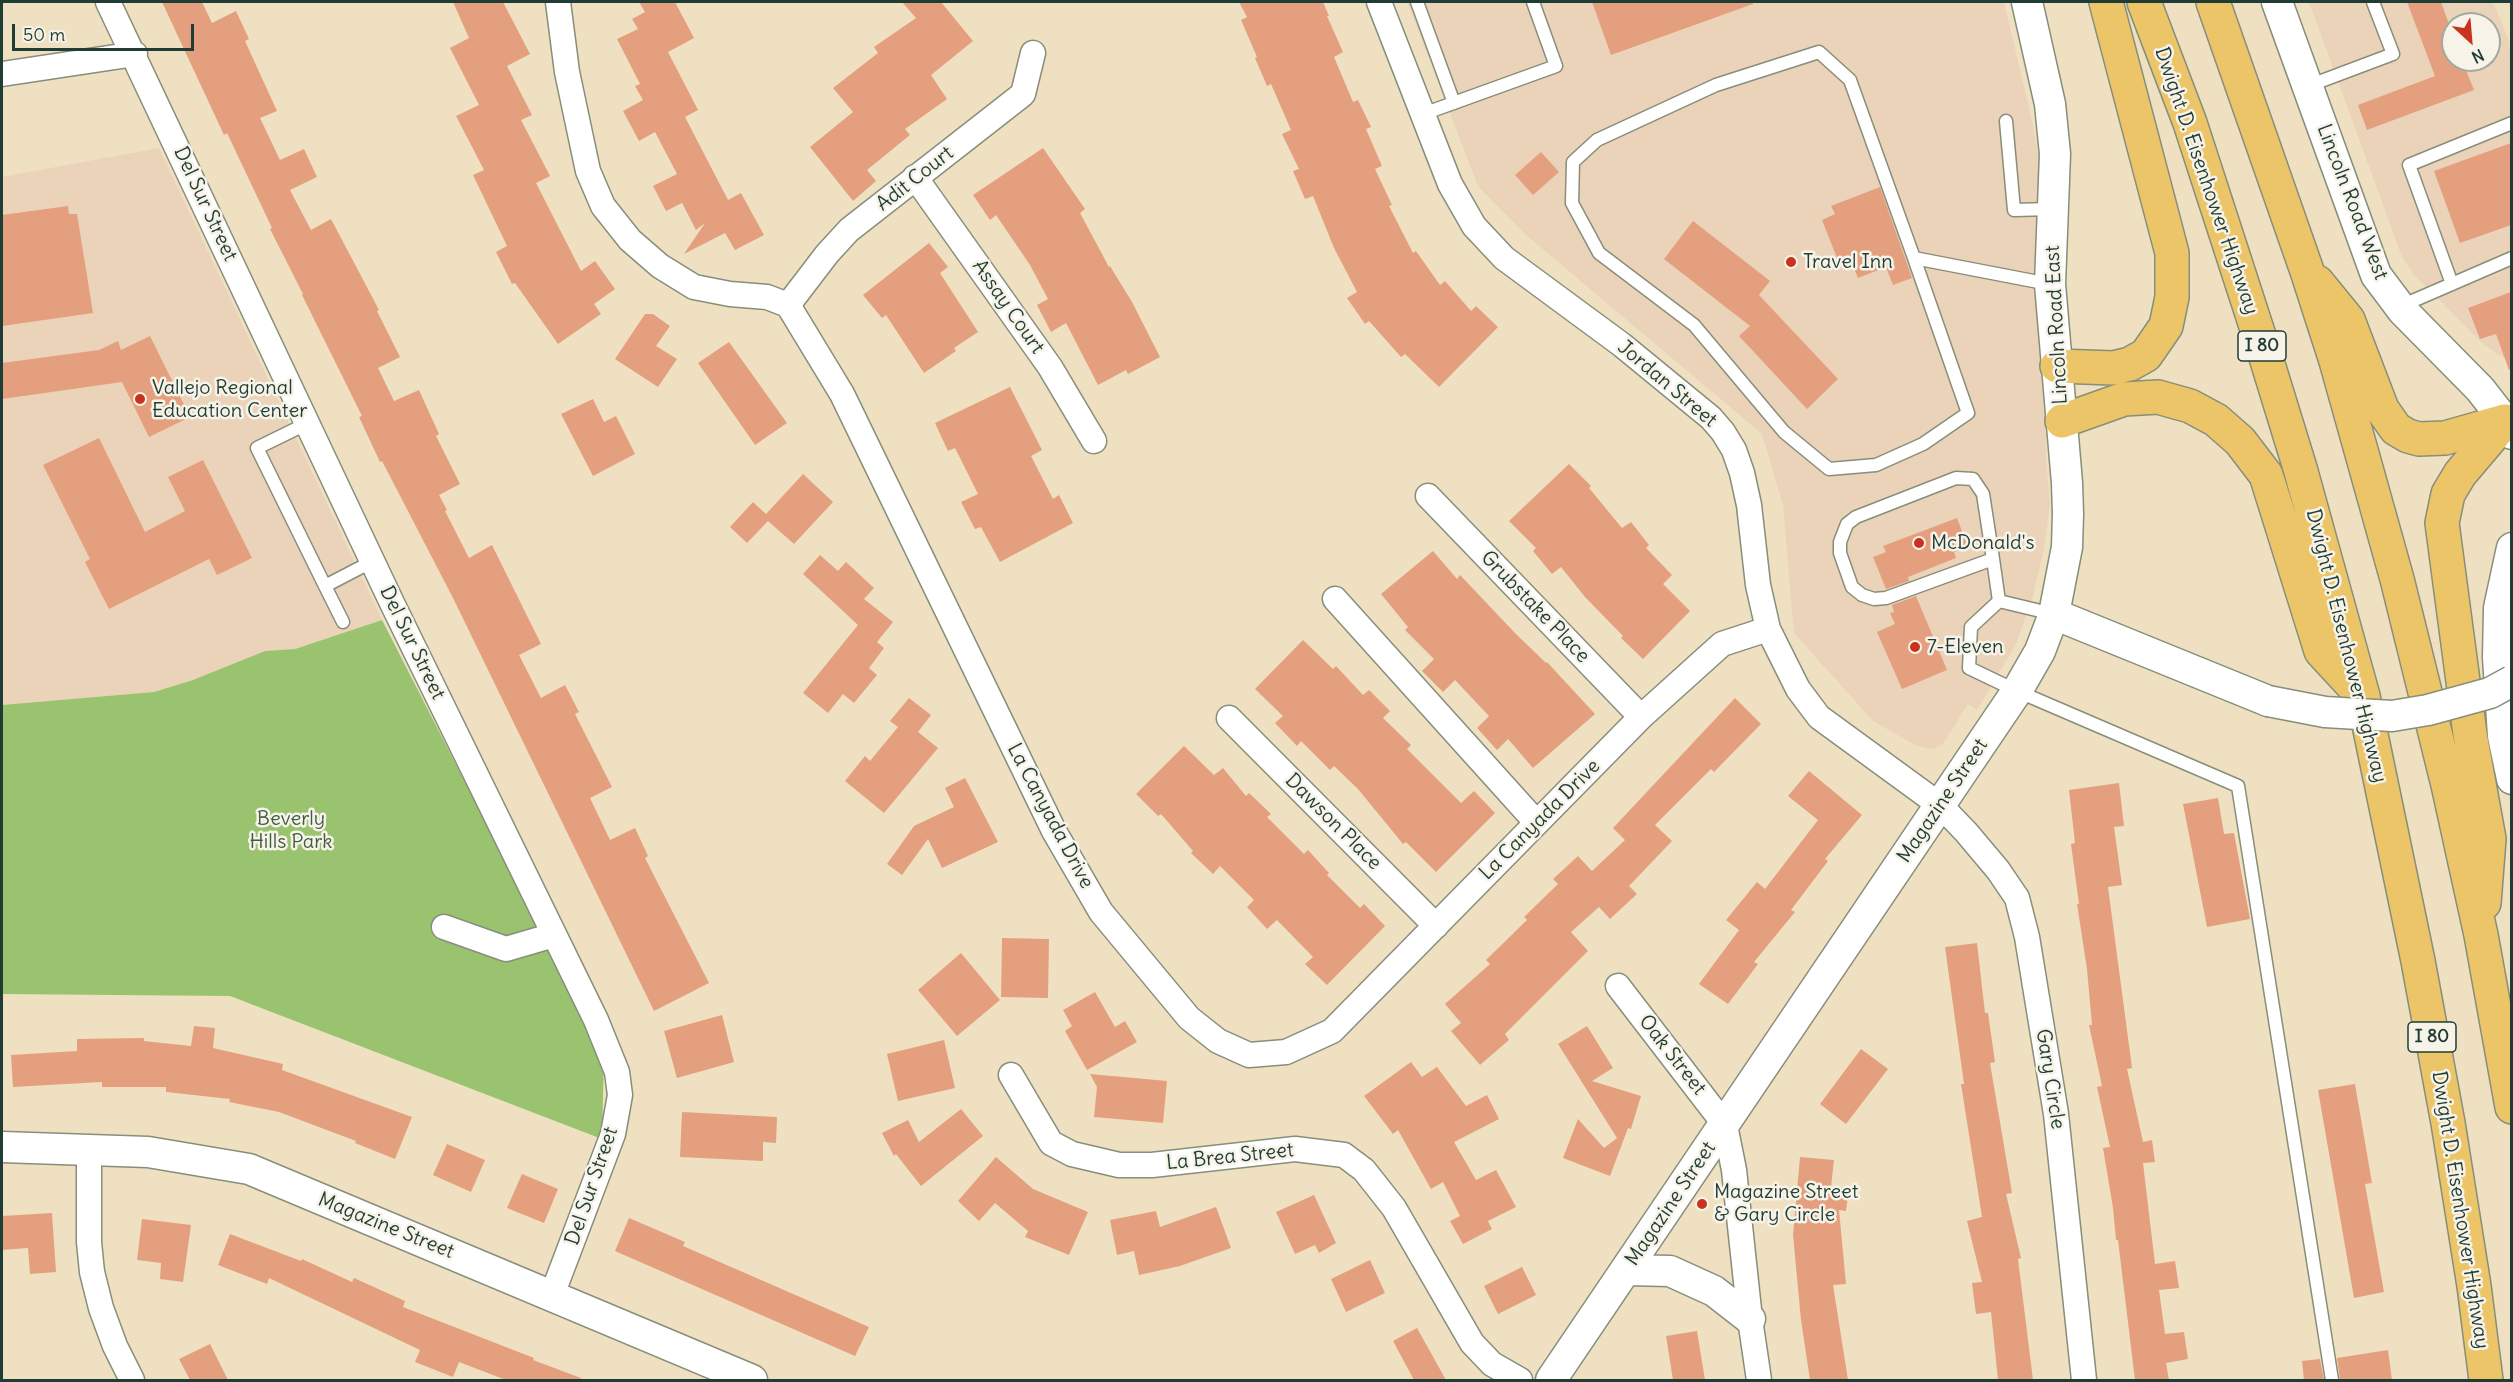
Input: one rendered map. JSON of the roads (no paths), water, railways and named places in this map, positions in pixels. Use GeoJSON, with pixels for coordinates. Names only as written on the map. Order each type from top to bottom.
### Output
{"type":"FeatureCollection","features":[{"type":"Feature","properties":{"kind":"highway"},"geometry":{"type":"LineString","coordinates":[[2057,366],[2113,368],[2130,364],[2146,355],[2166,326],[2172,297],[2172,253],[2106,2]]}},
{"type":"Feature","properties":{"kind":"highway","name":"Dwight D. Eisenhower Highway"},"geometry":{"type":"LineString","coordinates":[[2144,2],[2190,123],[2264,351],[2300,468],[2363,696],[2418,961],[2448,1123],[2474,1286],[2486,1380]]}},
{"type":"Feature","properties":{"kind":"highway"},"geometry":{"type":"LineString","coordinates":[[2213,2],[2307,271],[2342,382],[2397,579],[2448,785],[2481,935],[2511,1107]]}},
{"type":"Feature","properties":{"kind":"highway"},"geometry":{"type":"LineString","coordinates":[[2307,271],[2348,320],[2382,409],[2396,429],[2420,440],[2445,438],[2509,424]]}},
{"type":"Feature","properties":{"kind":"highway"},"geometry":{"type":"LineString","coordinates":[[2062,421],[2124,399],[2158,398],[2190,406],[2216,420],[2240,441],[2266,475],[2321,651],[2363,696]]}},
{"type":"Feature","properties":{"kind":"highway"},"geometry":{"type":"LineString","coordinates":[[2481,935],[2489,839],[2470,734],[2442,523],[2448,494],[2460,474],[2509,424]]}},
{"type":"Feature","properties":{"kind":"street","name":"Del Sur Street"},"geometry":{"type":"LineString","coordinates":[[108,2],[135,54],[373,561],[596,1020],[617,1072],[620,1095],[613,1134],[552,1295]]}},
{"type":"Feature","properties":{"kind":"street"},"geometry":{"type":"LineString","coordinates":[[558,2],[567,72],[588,171],[603,206],[630,240],[660,266],[694,287],[730,294],[767,297],[788,305]]}},
{"type":"Feature","properties":{"kind":"street","name":"Jordan Street"},"geometry":{"type":"LineString","coordinates":[[1378,2],[1450,184],[1474,226],[1504,258],[1622,345],[1711,418],[1723,432],[1734,450],[1742,473],[1749,505],[1758,585],[1768,629],[1798,689],[1819,717],[1941,806]]}},
{"type":"Feature","properties":{"kind":"street","name":"Lincoln Road East"},"geometry":{"type":"LineString","coordinates":[[2027,2],[2050,104],[2055,154],[2050,284],[2067,483],[2067,547],[2054,614]]}},
{"type":"Feature","properties":{"kind":"street","name":"Lincoln Road West"},"geometry":{"type":"LineString","coordinates":[[2277,2],[2376,275],[2399,307],[2480,389],[2509,424]]}},
{"type":"Feature","properties":{"kind":"street","name":"Adit Court"},"geometry":{"type":"LineString","coordinates":[[788,305],[827,254],[849,230],[1023,94],[1034,53]]}},
{"type":"Feature","properties":{"kind":"street"},"geometry":{"type":"LineString","coordinates":[[2,74],[135,54]]}},
{"type":"Feature","properties":{"kind":"street","name":"Assay Court"},"geometry":{"type":"LineString","coordinates":[[915,177],[1050,367],[1094,441]]}},
{"type":"Feature","properties":{"kind":"street","name":"La Canyada Drive"},"geometry":{"type":"LineString","coordinates":[[788,305],[842,394],[1054,831],[1101,912],[1189,1018],[1218,1041],[1249,1055],[1286,1052],[1332,1031],[1641,717],[1722,644],[1768,629]]}},
{"type":"Feature","properties":{"kind":"street","name":"Grubstake Place"},"geometry":{"type":"LineString","coordinates":[[1428,496],[1641,717]]}},
{"type":"Feature","properties":{"kind":"street"},"geometry":{"type":"LineString","coordinates":[[2511,548],[2499,608],[2498,657],[2503,736],[2511,779]]}},
{"type":"Feature","properties":{"kind":"street"},"geometry":{"type":"LineString","coordinates":[[1335,599],[1536,822]]}},
{"type":"Feature","properties":{"kind":"street"},"geometry":{"type":"LineString","coordinates":[[2054,614],[2268,701],[2325,712],[2392,716],[2428,710],[2490,693],[2511,681]]}},
{"type":"Feature","properties":{"kind":"street","name":"Magazine Street"},"geometry":{"type":"LineString","coordinates":[[1551,1380],[2017,692],[2040,651],[2054,614]]}},
{"type":"Feature","properties":{"kind":"street","name":"Dawson Place"},"geometry":{"type":"LineString","coordinates":[[1229,718],[1436,926]]}},
{"type":"Feature","properties":{"kind":"street","name":"Gary Circle"},"geometry":{"type":"LineString","coordinates":[[1941,806],[1998,870],[2017,898],[2027,937],[2056,1114],[2084,1380]]}},
{"type":"Feature","properties":{"kind":"street"},"geometry":{"type":"LineString","coordinates":[[444,927],[506,949],[554,935]]}},
{"type":"Feature","properties":{"kind":"street","name":"Oak Street"},"geometry":{"type":"LineString","coordinates":[[1618,986],[1725,1125]]}},
{"type":"Feature","properties":{"kind":"street","name":"La Brea Street"},"geometry":{"type":"LineString","coordinates":[[1011,1075],[1051,1143],[1072,1154],[1119,1165],[1152,1165],[1295,1149],[1344,1155],[1364,1170],[1394,1208],[1472,1343],[1492,1364],[1520,1380]]}},
{"type":"Feature","properties":{"kind":"street"},"geometry":{"type":"LineString","coordinates":[[1725,1125],[1734,1170],[1749,1318],[1759,1380]]}},
{"type":"Feature","properties":{"kind":"street","name":"Magazine Street"},"geometry":{"type":"LineString","coordinates":[[2,1147],[89,1148],[148,1152],[249,1169],[752,1380]]}},
{"type":"Feature","properties":{"kind":"street"},"geometry":{"type":"LineString","coordinates":[[89,1148],[89,1242],[92,1272],[101,1308],[115,1346],[132,1380]]}},
{"type":"Feature","properties":{"kind":"street"},"geometry":{"type":"LineString","coordinates":[[1627,1269],[1670,1271],[1714,1291],[1749,1318]]}},
{"type":"Feature","properties":{"kind":"lane"},"geometry":{"type":"LineString","coordinates":[[1417,2],[1454,103]]}},
{"type":"Feature","properties":{"kind":"lane"},"geometry":{"type":"LineString","coordinates":[[1423,114],[1556,66],[1533,2]]}},
{"type":"Feature","properties":{"kind":"lane"},"geometry":{"type":"LineString","coordinates":[[2308,86],[2393,54],[2373,2]]}},
{"type":"Feature","properties":{"kind":"lane"},"geometry":{"type":"LineString","coordinates":[[1819,52],[1850,80],[1914,258],[1968,413],[1923,444],[1876,465],[1829,469],[1784,432],[1694,325],[1599,253],[1572,203],[1574,162],[1597,140],[1716,85],[1819,52]]}},
{"type":"Feature","properties":{"kind":"lane"},"geometry":{"type":"LineString","coordinates":[[2006,121],[2014,210],[2053,208]]}},
{"type":"Feature","properties":{"kind":"lane"},"geometry":{"type":"LineString","coordinates":[[2452,284],[2409,165],[2511,123]]}},
{"type":"Feature","properties":{"kind":"lane"},"geometry":{"type":"LineString","coordinates":[[1914,258],[2050,284]]}},
{"type":"Feature","properties":{"kind":"lane"},"geometry":{"type":"LineString","coordinates":[[2399,307],[2511,258]]}},
{"type":"Feature","properties":{"kind":"lane"},"geometry":{"type":"LineString","coordinates":[[308,423],[257,448],[343,622]]}},
{"type":"Feature","properties":{"kind":"lane"},"geometry":{"type":"LineString","coordinates":[[1993,559],[1886,598],[1874,599],[1862,595],[1852,587],[1840,553],[1840,542],[1847,524],[1856,517],[1956,478],[1973,479],[1983,495],[1993,559],[1999,601]]}},
{"type":"Feature","properties":{"kind":"lane"},"geometry":{"type":"LineString","coordinates":[[325,586],[373,561]]}},
{"type":"Feature","properties":{"kind":"lane"},"geometry":{"type":"LineString","coordinates":[[1999,601],[2054,614]]}},
{"type":"Feature","properties":{"kind":"lane"},"geometry":{"type":"LineString","coordinates":[[1999,601],[1971,627],[1969,668],[2017,692],[2238,786],[2332,1380]]}},
{"type":"Feature","properties":{"kind":"place","name":"Travel Inn"},"geometry":{"type":"Point","coordinates":[1791,262]}},
{"type":"Feature","properties":{"kind":"place","name":"Vallejo Regional Education Center"},"geometry":{"type":"Point","coordinates":[140,399]}},
{"type":"Feature","properties":{"kind":"place","name":"McDonald's"},"geometry":{"type":"Point","coordinates":[1919,543]}},
{"type":"Feature","properties":{"kind":"place","name":"7-Eleven"},"geometry":{"type":"Point","coordinates":[1915,647]}},
{"type":"Feature","properties":{"kind":"place","name":"Magazine Street & Gary Circle"},"geometry":{"type":"Point","coordinates":[1702,1204]}},
{"type":"Feature","properties":{"kind":"park label","name":"Beverly Hills Park"},"geometry":{"type":"Point","coordinates":[291,830]}}]}
